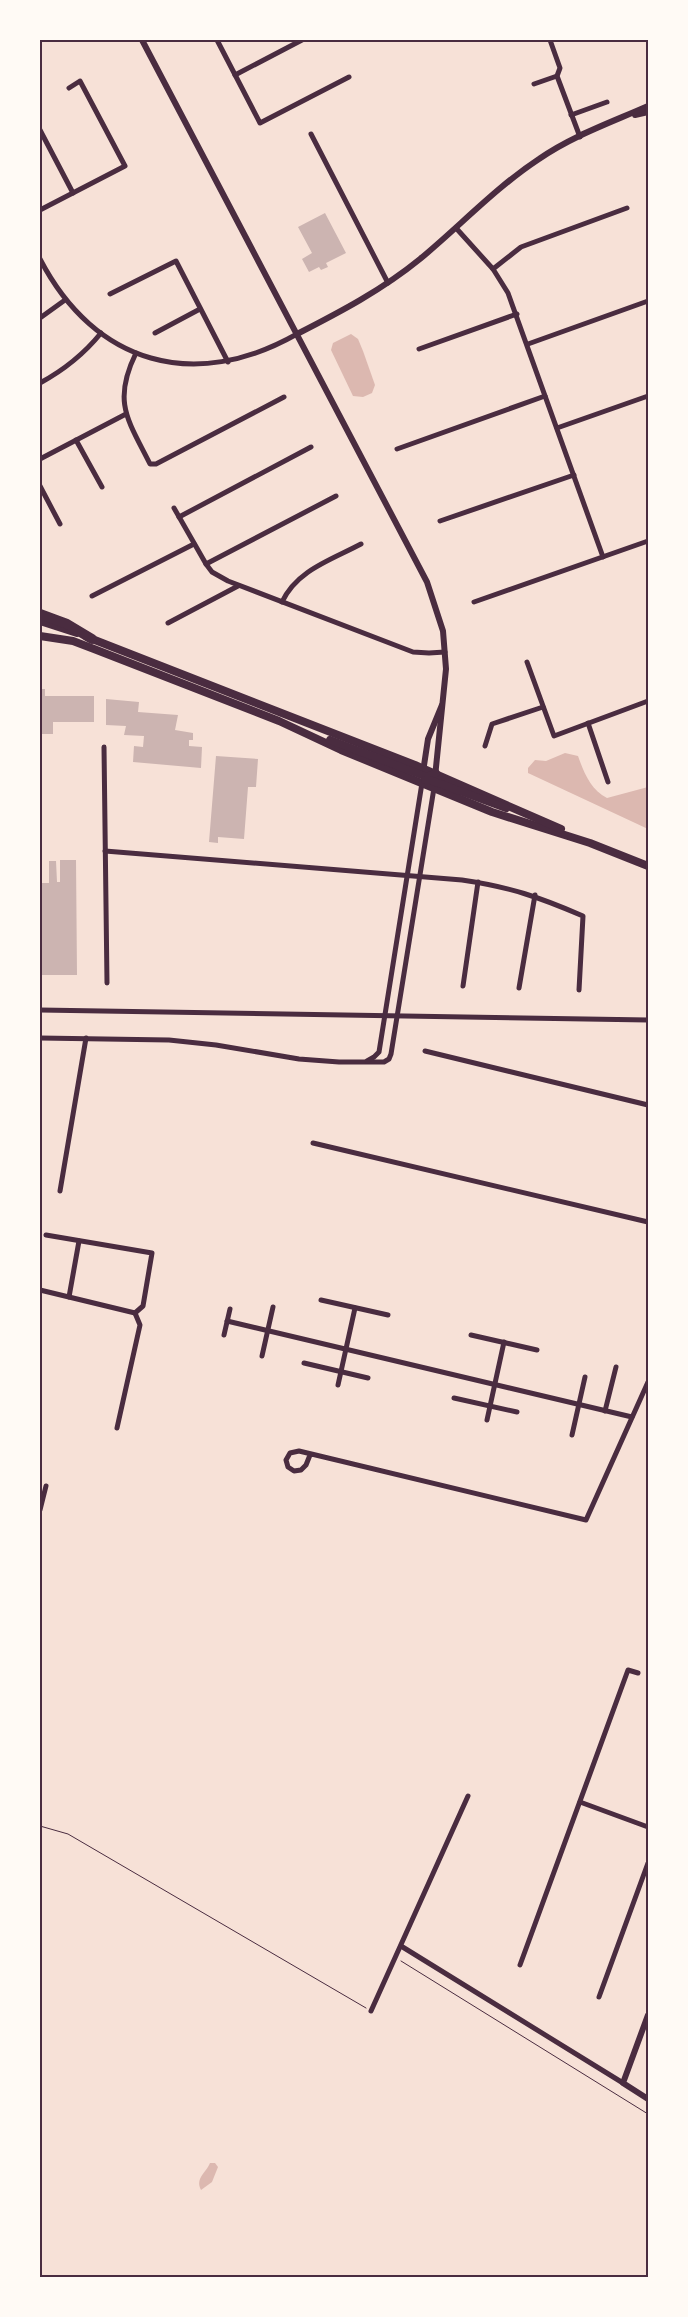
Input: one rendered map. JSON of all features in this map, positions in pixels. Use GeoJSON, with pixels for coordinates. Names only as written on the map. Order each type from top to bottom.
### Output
{"type":"FeatureCollection","features":[{"type":"Feature","properties":{"kind":"highway"},"geometry":{"type":"LineString","coordinates":[[40,614],[67,624],[92,639]]}},
{"type":"Feature","properties":{"kind":"main road"},"geometry":{"type":"LineString","coordinates":[[40,620],[92,639],[489,803],[536,816],[590,843]]}},
{"type":"Feature","properties":{"kind":"main road"},"geometry":{"type":"LineString","coordinates":[[40,636],[72,642],[94,649],[279,721],[341,750],[423,776],[427,780],[435,781],[492,812],[590,843],[648,866]]}},
{"type":"Feature","properties":{"kind":"street"},"geometry":{"type":"LineString","coordinates":[[40,1038],[190,1042],[300,1059],[384,1062],[389,1059],[398,1016],[418,877],[435,781],[444,700],[445,652],[439,615],[427,582],[142,40]]}},
{"type":"Feature","properties":{"kind":"street"},"geometry":{"type":"LineString","coordinates":[[217,40],[260,123],[349,77]]}},
{"type":"Feature","properties":{"kind":"street"},"geometry":{"type":"LineString","coordinates":[[235,75],[302,40]]}},
{"type":"Feature","properties":{"kind":"street"},"geometry":{"type":"LineString","coordinates":[[550,40],[560,68],[557,76],[580,137]]}},
{"type":"Feature","properties":{"kind":"street"},"geometry":{"type":"LineString","coordinates":[[534,84],[557,76]]}},
{"type":"Feature","properties":{"kind":"street"},"geometry":{"type":"LineString","coordinates":[[40,210],[125,166],[80,81],[68,88]]}},
{"type":"Feature","properties":{"kind":"street"},"geometry":{"type":"LineString","coordinates":[[571,115],[607,102]]}},
{"type":"Feature","properties":{"kind":"street"},"geometry":{"type":"LineString","coordinates":[[40,259],[65,300],[78,314],[101,333],[136,353],[158,360],[181,364],[228,362],[262,352],[363,299],[388,283],[456,228],[509,180],[548,153],[648,106]]}},
{"type":"Feature","properties":{"kind":"street"},"geometry":{"type":"LineString","coordinates":[[622,118],[648,112]]}},
{"type":"Feature","properties":{"kind":"street"},"geometry":{"type":"LineString","coordinates":[[40,130],[73,193]]}},
{"type":"Feature","properties":{"kind":"street"},"geometry":{"type":"LineString","coordinates":[[310,134],[388,283]]}},
{"type":"Feature","properties":{"kind":"street"},"geometry":{"type":"LineString","coordinates":[[493,269],[521,247],[627,208]]}},
{"type":"Feature","properties":{"kind":"street"},"geometry":{"type":"LineString","coordinates":[[456,228],[493,269],[508,292],[603,557]]}},
{"type":"Feature","properties":{"kind":"street"},"geometry":{"type":"LineString","coordinates":[[110,294],[176,261],[228,362]]}},
{"type":"Feature","properties":{"kind":"street"},"geometry":{"type":"LineString","coordinates":[[40,318],[65,300]]}},
{"type":"Feature","properties":{"kind":"street"},"geometry":{"type":"LineString","coordinates":[[528,344],[648,301]]}},
{"type":"Feature","properties":{"kind":"street"},"geometry":{"type":"LineString","coordinates":[[155,333],[200,310]]}},
{"type":"Feature","properties":{"kind":"street"},"geometry":{"type":"LineString","coordinates":[[419,349],[517,314]]}},
{"type":"Feature","properties":{"kind":"street"},"geometry":{"type":"LineString","coordinates":[[40,383],[69,365],[101,333]]}},
{"type":"Feature","properties":{"kind":"street"},"geometry":{"type":"LineString","coordinates":[[136,353],[125,382],[123,398],[126,414],[150,464],[156,464],[284,398]]}},
{"type":"Feature","properties":{"kind":"street"},"geometry":{"type":"LineString","coordinates":[[397,449],[545,396]]}},
{"type":"Feature","properties":{"kind":"street"},"geometry":{"type":"LineString","coordinates":[[558,428],[648,396]]}},
{"type":"Feature","properties":{"kind":"street"},"geometry":{"type":"LineString","coordinates":[[40,459],[126,414]]}},
{"type":"Feature","properties":{"kind":"street"},"geometry":{"type":"LineString","coordinates":[[76,440],[102,487]]}},
{"type":"Feature","properties":{"kind":"street"},"geometry":{"type":"LineString","coordinates":[[179,516],[311,447]]}},
{"type":"Feature","properties":{"kind":"street"},"geometry":{"type":"LineString","coordinates":[[440,521],[574,475]]}},
{"type":"Feature","properties":{"kind":"street"},"geometry":{"type":"LineString","coordinates":[[40,486],[60,524]]}},
{"type":"Feature","properties":{"kind":"street"},"geometry":{"type":"LineString","coordinates":[[206,564],[336,496]]}},
{"type":"Feature","properties":{"kind":"street"},"geometry":{"type":"LineString","coordinates":[[174,508],[206,564],[220,577],[238,586],[413,652],[445,652]]}},
{"type":"Feature","properties":{"kind":"street"},"geometry":{"type":"LineString","coordinates":[[474,602],[648,541]]}},
{"type":"Feature","properties":{"kind":"street"},"geometry":{"type":"LineString","coordinates":[[92,596],[194,544]]}},
{"type":"Feature","properties":{"kind":"street"},"geometry":{"type":"LineString","coordinates":[[282,602],[288,590],[302,576],[361,544]]}},
{"type":"Feature","properties":{"kind":"street"},"geometry":{"type":"LineString","coordinates":[[168,623],[238,586]]}},
{"type":"Feature","properties":{"kind":"street"},"geometry":{"type":"LineString","coordinates":[[527,662],[554,736],[648,701]]}},
{"type":"Feature","properties":{"kind":"street"},"geometry":{"type":"LineString","coordinates":[[362,1062],[374,1058],[379,1052],[428,739],[444,700]]}},
{"type":"Feature","properties":{"kind":"street"},"geometry":{"type":"LineString","coordinates":[[485,746],[492,724],[543,707]]}},
{"type":"Feature","properties":{"kind":"street"},"geometry":{"type":"LineString","coordinates":[[588,723],[608,782]]}},
{"type":"Feature","properties":{"kind":"street"},"geometry":{"type":"LineString","coordinates":[[104,747],[107,983]]}},
{"type":"Feature","properties":{"kind":"street"},"geometry":{"type":"LineString","coordinates":[[105,851],[478,882],[535,895],[583,916],[579,990]]}},
{"type":"Feature","properties":{"kind":"street"},"geometry":{"type":"LineString","coordinates":[[464,986],[478,882]]}},
{"type":"Feature","properties":{"kind":"street"},"geometry":{"type":"LineString","coordinates":[[519,988],[535,895]]}},
{"type":"Feature","properties":{"kind":"street"},"geometry":{"type":"LineString","coordinates":[[40,1010],[648,1020]]}},
{"type":"Feature","properties":{"kind":"street"},"geometry":{"type":"LineString","coordinates":[[60,1191],[86,1038]]}},
{"type":"Feature","properties":{"kind":"street"},"geometry":{"type":"LineString","coordinates":[[425,1051],[648,1105]]}},
{"type":"Feature","properties":{"kind":"street"},"geometry":{"type":"LineString","coordinates":[[313,1142],[648,1222]]}},
{"type":"Feature","properties":{"kind":"street"},"geometry":{"type":"LineString","coordinates":[[46,1235],[152,1253],[143,1306],[136,1313]]}},
{"type":"Feature","properties":{"kind":"street"},"geometry":{"type":"LineString","coordinates":[[69,1297],[79,1240]]}},
{"type":"Feature","properties":{"kind":"street"},"geometry":{"type":"LineString","coordinates":[[40,1290],[136,1313]]}},
{"type":"Feature","properties":{"kind":"street"},"geometry":{"type":"LineString","coordinates":[[321,1300],[388,1315]]}},
{"type":"Feature","properties":{"kind":"street"},"geometry":{"type":"LineString","coordinates":[[262,1356],[273,1307]]}},
{"type":"Feature","properties":{"kind":"street"},"geometry":{"type":"LineString","coordinates":[[338,1385],[355,1308]]}},
{"type":"Feature","properties":{"kind":"street"},"geometry":{"type":"LineString","coordinates":[[224,1335],[230,1309]]}},
{"type":"Feature","properties":{"kind":"street"},"geometry":{"type":"LineString","coordinates":[[117,1428],[140,1325],[136,1313]]}},
{"type":"Feature","properties":{"kind":"street"},"geometry":{"type":"LineString","coordinates":[[227,1321],[632,1417]]}},
{"type":"Feature","properties":{"kind":"street"},"geometry":{"type":"LineString","coordinates":[[471,1335],[537,1350]]}},
{"type":"Feature","properties":{"kind":"street"},"geometry":{"type":"LineString","coordinates":[[487,1420],[504,1342]]}},
{"type":"Feature","properties":{"kind":"street"},"geometry":{"type":"LineString","coordinates":[[304,1363],[368,1378]]}},
{"type":"Feature","properties":{"kind":"street"},"geometry":{"type":"LineString","coordinates":[[606,1411],[616,1366]]}},
{"type":"Feature","properties":{"kind":"street"},"geometry":{"type":"LineString","coordinates":[[572,1435],[585,1377]]}},
{"type":"Feature","properties":{"kind":"street"},"geometry":{"type":"LineString","coordinates":[[310,1455],[306,1465],[301,1470],[294,1471],[288,1467],[286,1460],[290,1454],[299,1451],[586,1520],[648,1382]]}},
{"type":"Feature","properties":{"kind":"street"},"geometry":{"type":"LineString","coordinates":[[454,1398],[517,1412]]}},
{"type":"Feature","properties":{"kind":"street"},"geometry":{"type":"LineString","coordinates":[[40,1510],[46,1486]]}},
{"type":"Feature","properties":{"kind":"street"},"geometry":{"type":"LineString","coordinates":[[520,1965],[628,1670],[638,1673]]}},
{"type":"Feature","properties":{"kind":"street"},"geometry":{"type":"LineString","coordinates":[[372,2011],[468,1796]]}},
{"type":"Feature","properties":{"kind":"street"},"geometry":{"type":"LineString","coordinates":[[580,1802],[648,1827]]}},
{"type":"Feature","properties":{"kind":"street"},"geometry":{"type":"LineString","coordinates":[[599,1997],[648,1863]]}},
{"type":"Feature","properties":{"kind":"street"},"geometry":{"type":"LineString","coordinates":[[400,1946],[648,2099]]}},
{"type":"Feature","properties":{"kind":"street"},"geometry":{"type":"LineString","coordinates":[[623,2083],[648,2015]]}},
{"type":"Feature","properties":{"kind":"path"},"geometry":{"type":"LineString","coordinates":[[40,1826],[68,1834],[372,2011]]}},
{"type":"Feature","properties":{"kind":"path"},"geometry":{"type":"LineString","coordinates":[[396,1958],[648,2114]]}},
{"type":"Feature","properties":{"kind":"shaded area"},"geometry":{"type":"Polygon","coordinates":[[[351,334],[358,339],[375,385],[372,393],[363,397],[353,396],[331,350],[333,343],[351,334]]]}},
{"type":"Feature","properties":{"kind":"shaded area"},"geometry":{"type":"Polygon","coordinates":[[[565,753],[578,756],[592,786],[607,798],[648,787],[648,829],[528,773],[528,768],[535,760],[546,761],[565,753]]]}},
{"type":"Feature","properties":{"kind":"shaded area"},"geometry":{"type":"Polygon","coordinates":[[[210,2163],[215,2163],[218,2167],[212,2182],[201,2190],[200,2179],[210,2163]]]}},
{"type":"Feature","properties":{"kind":"building"},"geometry":{"type":"Polygon","coordinates":[[[325,213],[346,253],[326,263],[328,267],[321,270],[319,267],[309,272],[302,259],[312,253],[298,227],[325,213]]]}},
{"type":"Feature","properties":{"kind":"building"},"geometry":{"type":"Polygon","coordinates":[[[40,689],[45,689],[45,696],[94,696],[94,722],[53,722],[53,734],[40,734],[40,689]]]}},
{"type":"Feature","properties":{"kind":"building"},"geometry":{"type":"Polygon","coordinates":[[[106,699],[139,702],[138,712],[178,715],[175,730],[193,733],[193,740],[189,740],[189,746],[202,747],[201,768],[133,762],[134,746],[143,747],[144,736],[124,735],[126,726],[106,725],[106,699]]]}},
{"type":"Feature","properties":{"kind":"building"},"geometry":{"type":"Polygon","coordinates":[[[216,756],[258,759],[256,787],[248,787],[244,839],[218,837],[218,843],[209,842],[216,756]]]}},
{"type":"Feature","properties":{"kind":"building"},"geometry":{"type":"Polygon","coordinates":[[[60,860],[76,860],[77,975],[40,975],[40,883],[49,883],[49,861],[56,861],[57,882],[60,882],[60,860]]]}}]}
